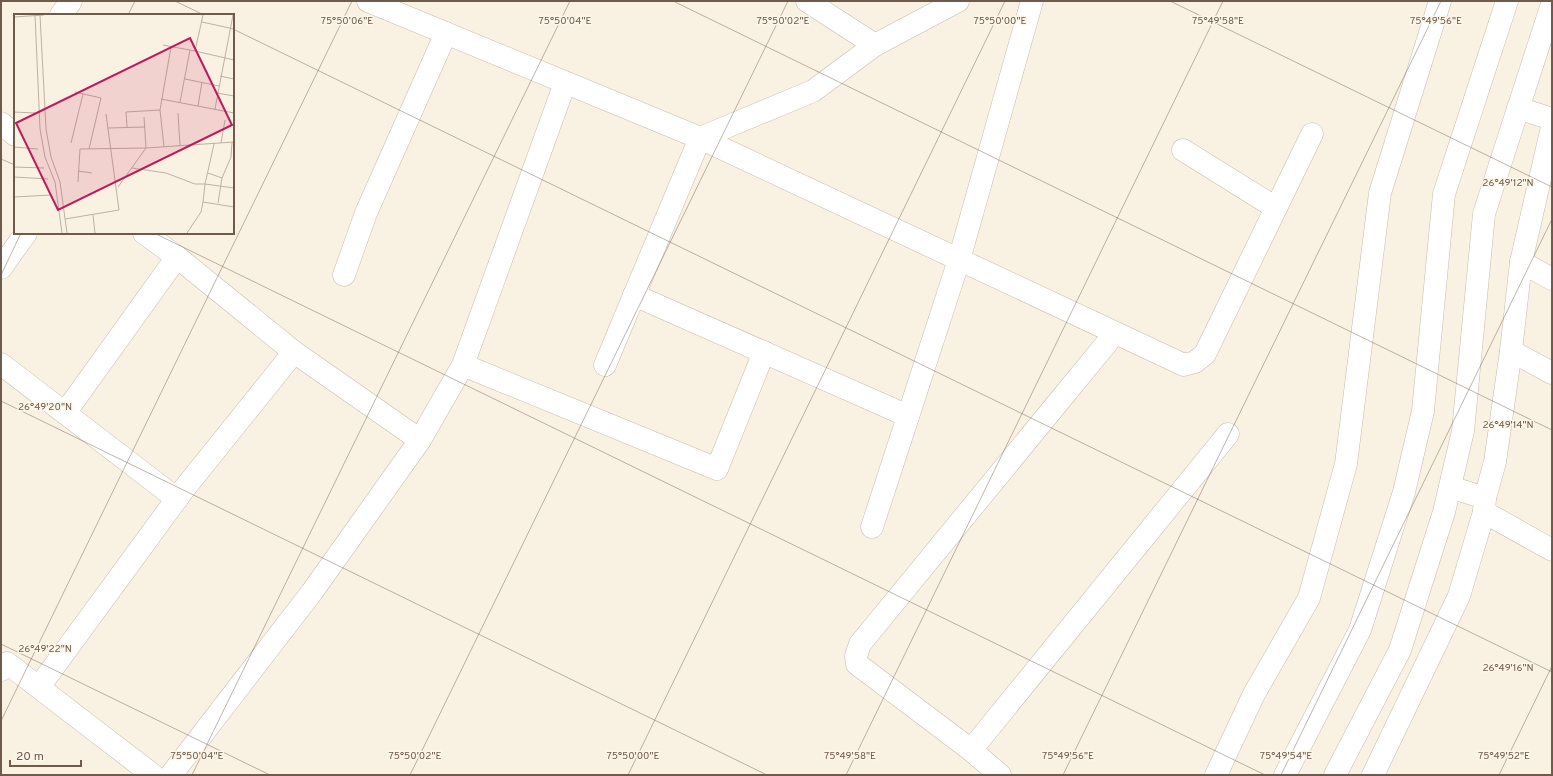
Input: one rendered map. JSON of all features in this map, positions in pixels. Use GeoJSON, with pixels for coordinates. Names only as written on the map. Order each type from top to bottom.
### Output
{"type":"FeatureCollection","features":[{"type":"Feature","properties":{"kind":"street"},"geometry":{"type":"LineString","coordinates":[[62,14],[71,1]]}},
{"type":"Feature","properties":{"kind":"street"},"geometry":{"type":"LineString","coordinates":[[368,1],[700,138],[1184,365],[1195,362],[1205,354],[1312,134]]}},
{"type":"Feature","properties":{"kind":"street"},"geometry":{"type":"LineString","coordinates":[[807,1],[876,45]]}},
{"type":"Feature","properties":{"kind":"street"},"geometry":{"type":"LineString","coordinates":[[605,365],[700,138],[813,91],[876,45],[958,1]]}},
{"type":"Feature","properties":{"kind":"street"},"geometry":{"type":"LineString","coordinates":[[872,527],[959,260],[1032,1]]}},
{"type":"Feature","properties":{"kind":"street"},"geometry":{"type":"LineString","coordinates":[[1216,775],[1254,694],[1309,598],[1346,464],[1380,193],[1440,1]]}},
{"type":"Feature","properties":{"kind":"street"},"geometry":{"type":"LineString","coordinates":[[1285,775],[1360,630],[1404,492],[1423,411],[1444,194],[1507,1]]}},
{"type":"Feature","properties":{"kind":"street"},"geometry":{"type":"LineString","coordinates":[[1365,775],[1338,770],[1400,650],[1444,512],[1463,431],[1484,214],[1552,4]]}},
{"type":"Feature","properties":{"kind":"street"},"geometry":{"type":"LineString","coordinates":[[344,276],[366,214],[446,33]]}},
{"type":"Feature","properties":{"kind":"street"},"geometry":{"type":"LineString","coordinates":[[171,775],[312,592],[420,440],[464,365],[566,83]]}},
{"type":"Feature","properties":{"kind":"street"},"geometry":{"type":"LineString","coordinates":[[1373,775],[1459,596],[1485,505],[1495,462],[1511,351],[1521,262],[1552,127],[1518,108]]}},
{"type":"Feature","properties":{"kind":"street"},"geometry":{"type":"LineString","coordinates":[[1,124],[14,134]]}},
{"type":"Feature","properties":{"kind":"street"},"geometry":{"type":"LineString","coordinates":[[1183,150],[1276,208]]}},
{"type":"Feature","properties":{"kind":"street"},"geometry":{"type":"LineString","coordinates":[[1,268],[25,234]]}},
{"type":"Feature","properties":{"kind":"street"},"geometry":{"type":"LineString","coordinates":[[145,234],[177,257],[294,352],[420,440]]}},
{"type":"Feature","properties":{"kind":"street"},"geometry":{"type":"LineString","coordinates":[[65,413],[177,257]]}},
{"type":"Feature","properties":{"kind":"street"},"geometry":{"type":"LineString","coordinates":[[1521,262],[1552,279]]}},
{"type":"Feature","properties":{"kind":"street"},"geometry":{"type":"LineString","coordinates":[[634,295],[908,416]]}},
{"type":"Feature","properties":{"kind":"street"},"geometry":{"type":"LineString","coordinates":[[1000,775],[971,750],[857,664],[856,656],[860,644],[1115,333]]}},
{"type":"Feature","properties":{"kind":"street"},"geometry":{"type":"LineString","coordinates":[[1511,351],[1552,373]]}},
{"type":"Feature","properties":{"kind":"street"},"geometry":{"type":"LineString","coordinates":[[40,687],[176,499],[294,352]]}},
{"type":"Feature","properties":{"kind":"street"},"geometry":{"type":"LineString","coordinates":[[464,365],[717,469],[764,352]]}},
{"type":"Feature","properties":{"kind":"street"},"geometry":{"type":"LineString","coordinates":[[1,364],[176,499]]}},
{"type":"Feature","properties":{"kind":"street"},"geometry":{"type":"LineString","coordinates":[[971,750],[1228,434]]}},
{"type":"Feature","properties":{"kind":"street"},"geometry":{"type":"LineString","coordinates":[[1450,487],[1485,505],[1552,550]]}},
{"type":"Feature","properties":{"kind":"street"},"geometry":{"type":"LineString","coordinates":[[3,664],[40,687],[153,775]]}}]}
